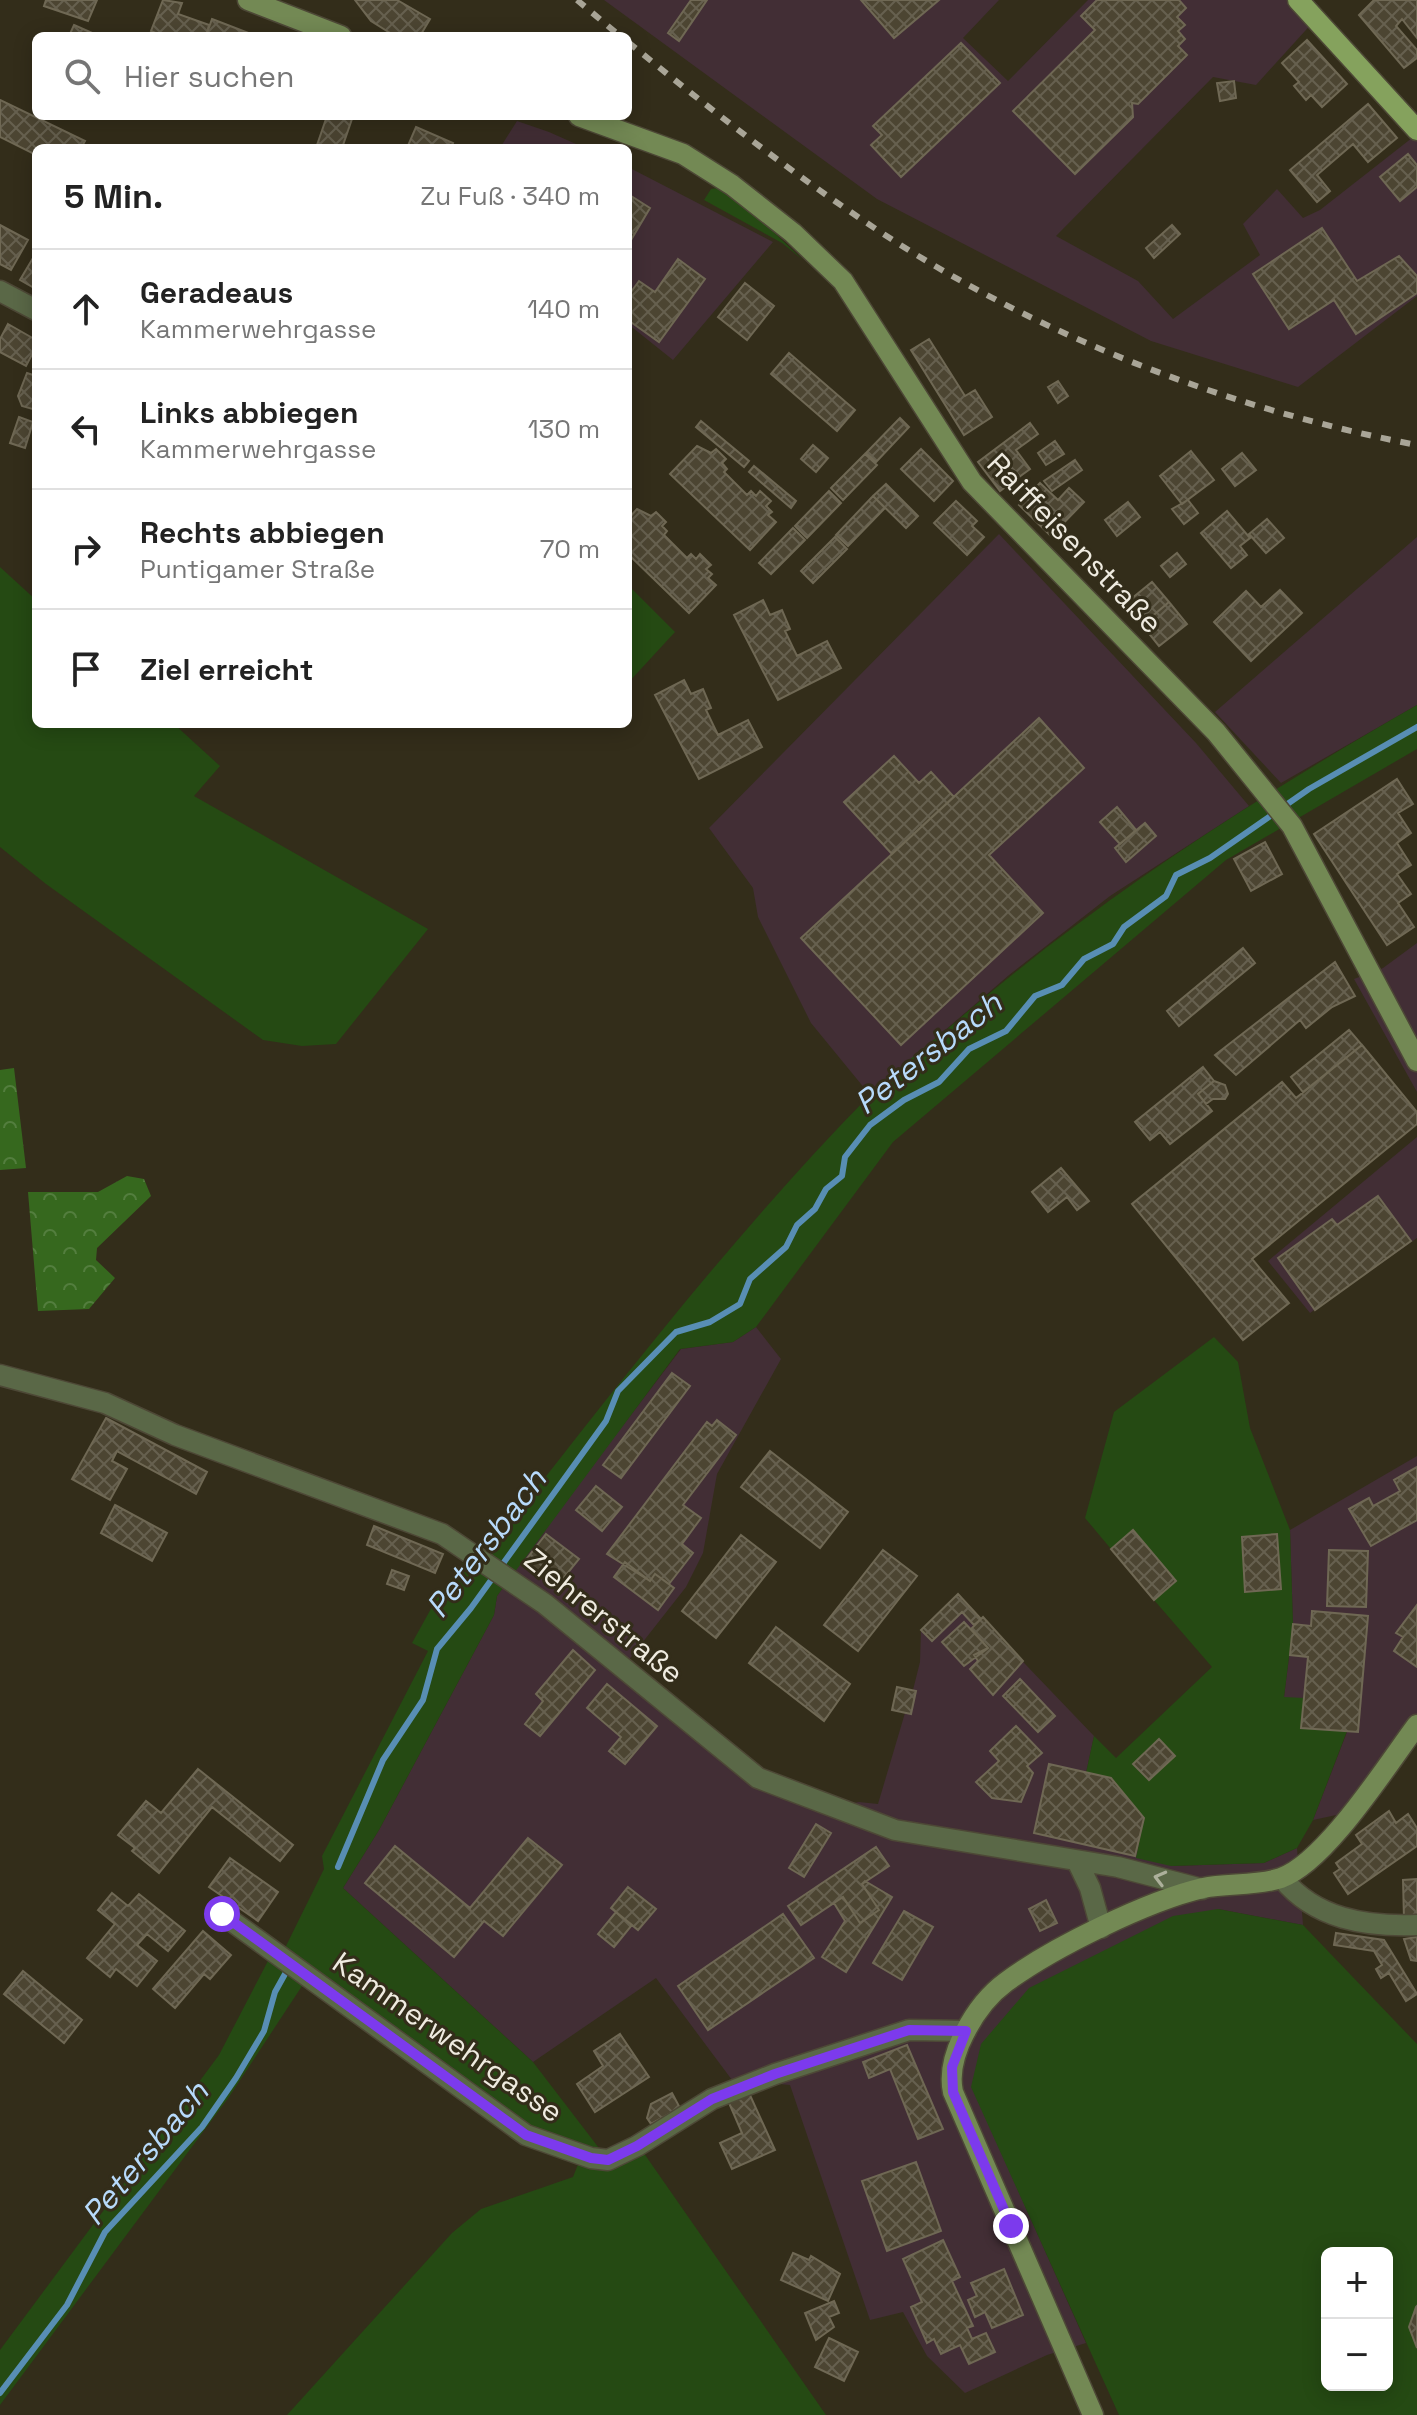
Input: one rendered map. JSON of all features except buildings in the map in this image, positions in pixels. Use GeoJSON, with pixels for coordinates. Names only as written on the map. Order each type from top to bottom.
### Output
{"type":"FeatureCollection","features":[{"type":"Feature","properties":{"kind":"main road"},"geometry":{"type":"LineString","coordinates":[[1298,0],[1417,130]]}},
{"type":"Feature","properties":{"kind":"street"},"geometry":{"type":"LineString","coordinates":[[248,0],[331,32]]}},
{"type":"Feature","properties":{"kind":"street","name":"Raiffeisenstraße"},"geometry":{"type":"LineString","coordinates":[[590,120],[683,154],[732,185],[793,233],[843,281],[972,482],[992,506],[1216,732],[1292,826],[1417,1061]]}},
{"type":"Feature","properties":{"kind":"street"},"geometry":{"type":"LineString","coordinates":[[0,291],[32,308]]}},
{"type":"Feature","properties":{"kind":"street","name":"Ziehrerstraße"},"geometry":{"type":"LineString","coordinates":[[0,1375],[105,1403],[175,1435],[442,1534],[510,1578],[612,1657],[758,1778],[895,1830],[1078,1863],[1118,1867],[1202,1889]]}},
{"type":"Feature","properties":{"kind":"street"},"geometry":{"type":"LineString","coordinates":[[1093,2415],[953,2092],[952,2067],[966,2031],[1004,1983],[1101,1928],[1202,1889],[1282,1878],[1323,1849],[1417,1725]]}},
{"type":"Feature","properties":{"kind":"street"},"geometry":{"type":"LineString","coordinates":[[1078,1863],[1090,1888],[1101,1928]]}},
{"type":"Feature","properties":{"kind":"street"},"geometry":{"type":"LineString","coordinates":[[1282,1878],[1316,1910],[1382,1927],[1417,1925]]}},
{"type":"Feature","properties":{"kind":"street","name":"Kammerwehrgasse"},"geometry":{"type":"LineString","coordinates":[[222,1914],[526,2135],[591,2158],[608,2160],[637,2146],[712,2099],[775,2074],[909,2030],[966,2031]]}},
{"type":"Feature","properties":{"kind":"shaded area"},"geometry":{"type":"Polygon","coordinates":[[[604,0],[999,0],[963,38],[1008,81],[1088,0],[1298,0],[1315,20],[1256,85],[1213,77],[1056,236],[1138,281],[1173,319],[1260,255],[1243,224],[1277,189],[1303,218],[1320,210],[1417,134],[1417,296],[1298,387],[1151,341],[877,199],[604,0]]]}},
{"type":"Feature","properties":{"kind":"shaded area"},"geometry":{"type":"Polygon","coordinates":[[[517,121],[576,144],[503,144],[517,121]]]}},
{"type":"Feature","properties":{"kind":"shaded area"},"geometry":{"type":"Polygon","coordinates":[[[632,169],[773,242],[673,360],[632,327],[632,169]]]}},
{"type":"Feature","properties":{"kind":"shaded area"},"geometry":{"type":"Polygon","coordinates":[[[999,534],[1196,743],[1249,806],[1110,896],[1009,975],[870,1095],[811,1023],[758,917],[753,888],[709,828],[999,534]]]}},
{"type":"Feature","properties":{"kind":"shaded area"},"geometry":{"type":"Polygon","coordinates":[[[1417,537],[1417,705],[1281,783],[1215,712],[1417,537]]]}},
{"type":"Feature","properties":{"kind":"shaded area"},"geometry":{"type":"Polygon","coordinates":[[[1417,943],[1417,1092],[1354,979],[1383,968],[1417,943]]]}},
{"type":"Feature","properties":{"kind":"shaded area"},"geometry":{"type":"Polygon","coordinates":[[[1417,1137],[1417,1238],[1310,1313],[1268,1261],[1417,1137]]]}},
{"type":"Feature","properties":{"kind":"shaded area"},"geometry":{"type":"Polygon","coordinates":[[[756,1327],[781,1359],[717,1474],[703,1553],[686,1587],[624,1666],[739,1765],[834,1807],[859,1802],[878,1804],[905,1713],[892,1710],[897,1687],[913,1690],[920,1662],[921,1630],[958,1594],[1094,1736],[1086,1773],[1111,1778],[1144,1818],[1171,1866],[1264,1863],[1297,1848],[1303,1925],[1218,1909],[972,2087],[1086,2343],[1047,2355],[965,2393],[927,2356],[903,2312],[870,2320],[790,2085],[732,2080],[656,1978],[533,2062],[343,1888],[379,1830],[494,1615],[497,1596],[523,1557],[681,1349],[733,1342],[756,1327]]]}},
{"type":"Feature","properties":{"kind":"shaded area"},"geometry":{"type":"Polygon","coordinates":[[[1417,1456],[1417,1741],[1364,1809],[1313,1820],[1347,1732],[1301,1728],[1284,1697],[1293,1625],[1290,1530],[1417,1456]]]}},
{"type":"Feature","properties":{"kind":"green space"},"geometry":{"type":"Polygon","coordinates":[[[717,188],[762,221],[803,260],[782,243],[704,200],[711,189],[717,188]]]}},
{"type":"Feature","properties":{"kind":"green space"},"geometry":{"type":"Polygon","coordinates":[[[0,567],[32,596],[32,728],[178,728],[220,766],[194,796],[428,929],[336,1044],[302,1046],[263,1040],[46,884],[0,847],[0,567]]]}},
{"type":"Feature","properties":{"kind":"green space"},"geometry":{"type":"Polygon","coordinates":[[[632,589],[675,632],[632,679],[632,589]]]}},
{"type":"Feature","properties":{"kind":"green space"},"geometry":{"type":"Polygon","coordinates":[[[1417,705],[1417,749],[1226,860],[893,1142],[756,1327],[733,1342],[680,1349],[497,1596],[494,1615],[379,1830],[343,1888],[533,2062],[602,2152],[534,2132],[285,1948],[324,1869],[322,1856],[428,1651],[412,1643],[438,1596],[463,1563],[472,1571],[664,1328],[763,1210],[888,1078],[1062,936],[1235,815],[1417,705]]]}},
{"type":"Feature","properties":{"kind":"green space"},"geometry":{"type":"Polygon","coordinates":[[[14,1068],[26,1168],[0,1170],[0,1070],[14,1068]]]}},
{"type":"Feature","properties":{"kind":"green space"},"geometry":{"type":"Polygon","coordinates":[[[127,1176],[144,1179],[151,1196],[97,1248],[96,1260],[115,1278],[89,1309],[38,1311],[28,1192],[98,1192],[127,1176]]]}},
{"type":"Feature","properties":{"kind":"green space"},"geometry":{"type":"Polygon","coordinates":[[[1214,1337],[1238,1362],[1250,1428],[1290,1530],[1293,1625],[1284,1697],[1304,1698],[1302,1728],[1347,1731],[1313,1820],[1297,1848],[1264,1863],[1171,1866],[1136,1858],[1144,1818],[1111,1778],[1086,1773],[1094,1736],[1116,1758],[1212,1667],[1154,1600],[1176,1581],[1133,1531],[1111,1549],[1085,1518],[1114,1412],[1214,1337]]]}},
{"type":"Feature","properties":{"kind":"green space"},"geometry":{"type":"Polygon","coordinates":[[[1218,1909],[1303,1925],[1417,2044],[1417,2415],[1119,2415],[971,2087],[981,2044],[1029,1988],[1173,1916],[1218,1909]]]}},
{"type":"Feature","properties":{"kind":"green space"},"geometry":{"type":"Polygon","coordinates":[[[270,1957],[304,1983],[229,2097],[0,2405],[0,2350],[219,2055],[270,1957]]]}},
{"type":"Feature","properties":{"kind":"green space"},"geometry":{"type":"Polygon","coordinates":[[[641,2149],[826,2415],[287,2415],[452,2233],[481,2209],[573,2177],[579,2162],[641,2149]]]}},
{"type":"Feature","properties":{"kind":"waterway","name":"Petersbach"},"geometry":{"type":"LineString","coordinates":[[338,1867],[383,1760],[423,1700],[437,1649],[471,1608],[606,1421],[618,1391],[676,1332],[710,1322],[740,1304],[750,1279],[786,1247],[797,1225],[815,1209],[826,1189],[842,1176],[845,1157],[870,1125],[904,1100],[939,1082],[969,1049],[1006,1031],[1035,996],[1062,985],[1084,959],[1113,944],[1124,927],[1166,896],[1176,875],[1210,858],[1309,789],[1417,727]]}},
{"type":"Feature","properties":{"kind":"waterway","name":"Petersbach"},"geometry":{"type":"LineString","coordinates":[[0,2393],[67,2305],[105,2232],[202,2127],[236,2078],[264,2031],[275,1992],[285,1974]]}},
{"type":"Feature","properties":{"kind":"railway"},"geometry":{"type":"LineString","coordinates":[[577,0],[615,32]]}},
{"type":"Feature","properties":{"kind":"railway"},"geometry":{"type":"LineString","coordinates":[[632,45],[754,142],[852,213],[946,272],[1009,306],[1141,366],[1209,390],[1278,412],[1417,445]]}},
{"type":"Feature","properties":{"kind":"route"},"geometry":{"type":"LineString","coordinates":[[222,1914],[526,2135],[550,2146],[601,2160],[608,2160],[637,2146],[712,2099],[742,2085],[909,2030],[944,2028],[966,2031],[952,2067],[950,2078],[953,2092],[1011,2226]]}}]}
